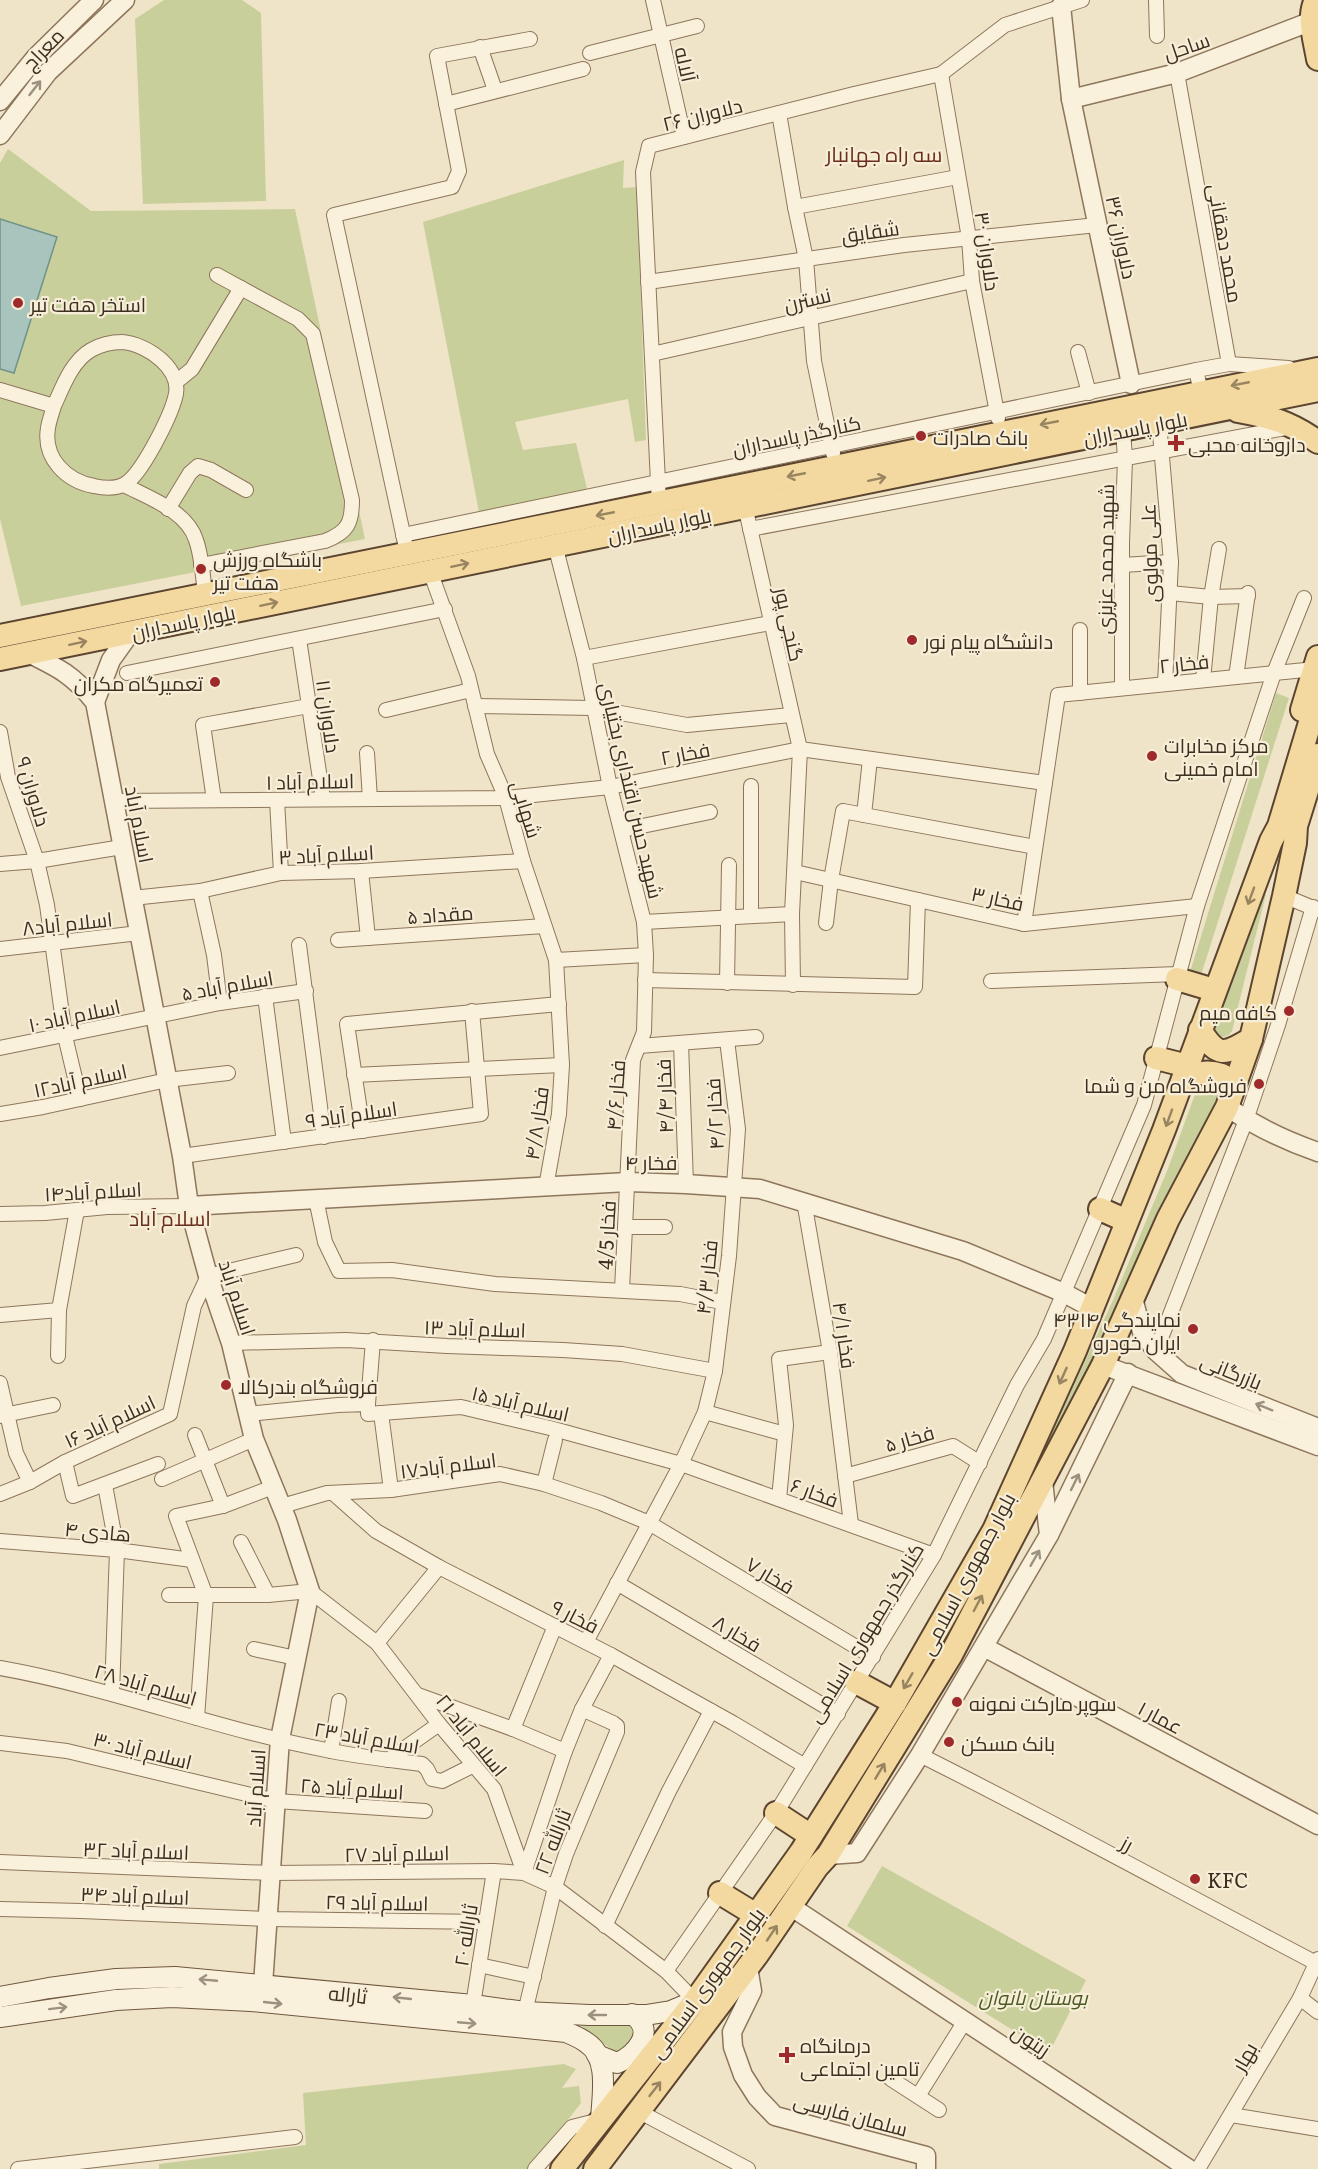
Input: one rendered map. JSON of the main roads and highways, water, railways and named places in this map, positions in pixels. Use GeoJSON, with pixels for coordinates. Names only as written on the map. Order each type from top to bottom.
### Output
{"type":"FeatureCollection","features":[{"type":"Feature","properties":{"kind":"main road"},"geometry":{"type":"LineString","coordinates":[[1316,6],[1318,59]]}},
{"type":"Feature","properties":{"kind":"main road","name":"بلوار پاسداران"},"geometry":{"type":"LineString","coordinates":[[0,636],[206,595],[405,544],[1199,381],[1317,373]]}},
{"type":"Feature","properties":{"kind":"main road","name":"بلوار پاسداران"},"geometry":{"type":"LineString","coordinates":[[0,659],[1224,409],[1317,373]]}},
{"type":"Feature","properties":{"kind":"main road"},"geometry":{"type":"LineString","coordinates":[[1224,409],[1261,415],[1296,426],[1318,442]]}},
{"type":"Feature","properties":{"kind":"main road"},"geometry":{"type":"LineString","coordinates":[[1271,841],[1274,806],[1316,663]]}},
{"type":"Feature","properties":{"kind":"main road"},"geometry":{"type":"LineString","coordinates":[[1271,841],[1279,826],[1318,696]]}},
{"type":"Feature","properties":{"kind":"main road","name":"بلوار جمهوری اسلامی"},"geometry":{"type":"LineString","coordinates":[[594,2169],[748,1967],[817,1867],[828,1855],[951,1655],[1103,1365],[1168,1219],[1235,1107],[1284,896],[1295,843],[1296,826],[1318,755]]}},
{"type":"Feature","properties":{"kind":"main road"},"geometry":{"type":"LineString","coordinates":[[1295,843],[1307,826],[1318,789]]}},
{"type":"Feature","properties":{"kind":"main road","name":"بلوار جمهوری اسلامی"},"geometry":{"type":"LineString","coordinates":[[562,2169],[695,2001],[811,1836],[894,1703],[994,1530],[1092,1308],[1127,1221],[1271,841]]}},
{"type":"Feature","properties":{"kind":"main road"},"geometry":{"type":"LineString","coordinates":[[1178,977],[1214,990]]}},
{"type":"Feature","properties":{"kind":"main road"},"geometry":{"type":"LineString","coordinates":[[1200,1030],[1214,1050],[1224,1052],[1251,1039]]}},
{"type":"Feature","properties":{"kind":"main road"},"geometry":{"type":"LineString","coordinates":[[1156,1058],[1185,1073],[1210,1072],[1222,1075],[1235,1107]]}},
{"type":"Feature","properties":{"kind":"main road"},"geometry":{"type":"LineString","coordinates":[[1100,1209],[1127,1221]]}},
{"type":"Feature","properties":{"kind":"main road"},"geometry":{"type":"LineString","coordinates":[[856,1682],[894,1703]]}},
{"type":"Feature","properties":{"kind":"main road"},"geometry":{"type":"LineString","coordinates":[[776,1813],[811,1836]]}},
{"type":"Feature","properties":{"kind":"main road"},"geometry":{"type":"LineString","coordinates":[[720,1893],[756,1915]]}},
{"type":"Feature","properties":{"kind":"main road","name":"ثاراله"},"geometry":{"type":"LineString","coordinates":[[0,1997],[116,1979],[175,1977],[525,2012],[646,2015],[671,2011],[695,2001]]}},
{"type":"Feature","properties":{"kind":"main road","name":"ثاراله"},"geometry":{"type":"LineString","coordinates":[[0,2017],[116,2000],[172,1997],[251,2001],[566,2032],[589,2044],[597,2055]]}},
{"type":"Feature","properties":{"kind":"main road"},"geometry":{"type":"LineString","coordinates":[[597,2055],[617,2063],[629,2058],[641,2044],[645,2030],[640,2020],[632,2014]]}},
{"type":"Feature","properties":{"kind":"main road"},"geometry":{"type":"LineString","coordinates":[[597,2055],[603,2073],[601,2120]]}},
{"type":"Feature","properties":{"kind":"water","name":"استخر هفت تیر"},"geometry":{"type":"Polygon","coordinates":[[[0,219],[57,237],[14,373],[0,369],[0,219]]]}},
{"type":"Feature","properties":{"kind":"place","name":"استخر هفت تیر"},"geometry":{"type":"Point","coordinates":[18,303]}},
{"type":"Feature","properties":{"kind":"place","name":"بانک صادرات"},"geometry":{"type":"Point","coordinates":[921,436]}},
{"type":"Feature","properties":{"kind":"place","name":"داروخانه محبی"},"geometry":{"type":"Point","coordinates":[1176,443]}},
{"type":"Feature","properties":{"kind":"place","name":"باشگاه ورزش هفت تیر"},"geometry":{"type":"Point","coordinates":[201,569]}},
{"type":"Feature","properties":{"kind":"place","name":"دانشگاه پیام نور"},"geometry":{"type":"Point","coordinates":[912,640]}},
{"type":"Feature","properties":{"kind":"place","name":"تعمیرگاه مکران"},"geometry":{"type":"Point","coordinates":[215,682]}},
{"type":"Feature","properties":{"kind":"place","name":"مرکز مخابرات امام خمینی"},"geometry":{"type":"Point","coordinates":[1152,756]}},
{"type":"Feature","properties":{"kind":"place","name":"کافه میم"},"geometry":{"type":"Point","coordinates":[1289,1011]}},
{"type":"Feature","properties":{"kind":"place","name":"فروشگاه من و شما"},"geometry":{"type":"Point","coordinates":[1259,1084]}},
{"type":"Feature","properties":{"kind":"place","name":"نمایندگی ۴۳۱۴ ایران خودرو"},"geometry":{"type":"Point","coordinates":[1193,1329]}},
{"type":"Feature","properties":{"kind":"place","name":"فروشگاه بندرکالا"},"geometry":{"type":"Point","coordinates":[226,1385]}},
{"type":"Feature","properties":{"kind":"place","name":"سوپر مارکت نمونه"},"geometry":{"type":"Point","coordinates":[957,1702]}},
{"type":"Feature","properties":{"kind":"place","name":"بانک مسکن"},"geometry":{"type":"Point","coordinates":[949,1742]}},
{"type":"Feature","properties":{"kind":"place","name":"KFC"},"geometry":{"type":"Point","coordinates":[1195,1879]}},
{"type":"Feature","properties":{"kind":"place","name":"درمانگاه تامین اجتماعی"},"geometry":{"type":"Point","coordinates":[787,2055]}},
{"type":"Feature","properties":{"kind":"district","name":"سه راه جهانبار"},"geometry":{"type":"Point","coordinates":[884,152]}},
{"type":"Feature","properties":{"kind":"district","name":"اسلام آباد"},"geometry":{"type":"Point","coordinates":[170,1216]}},
{"type":"Feature","properties":{"kind":"park label","name":"بوستان بانوان"},"geometry":{"type":"Point","coordinates":[1033,1996]}}]}
